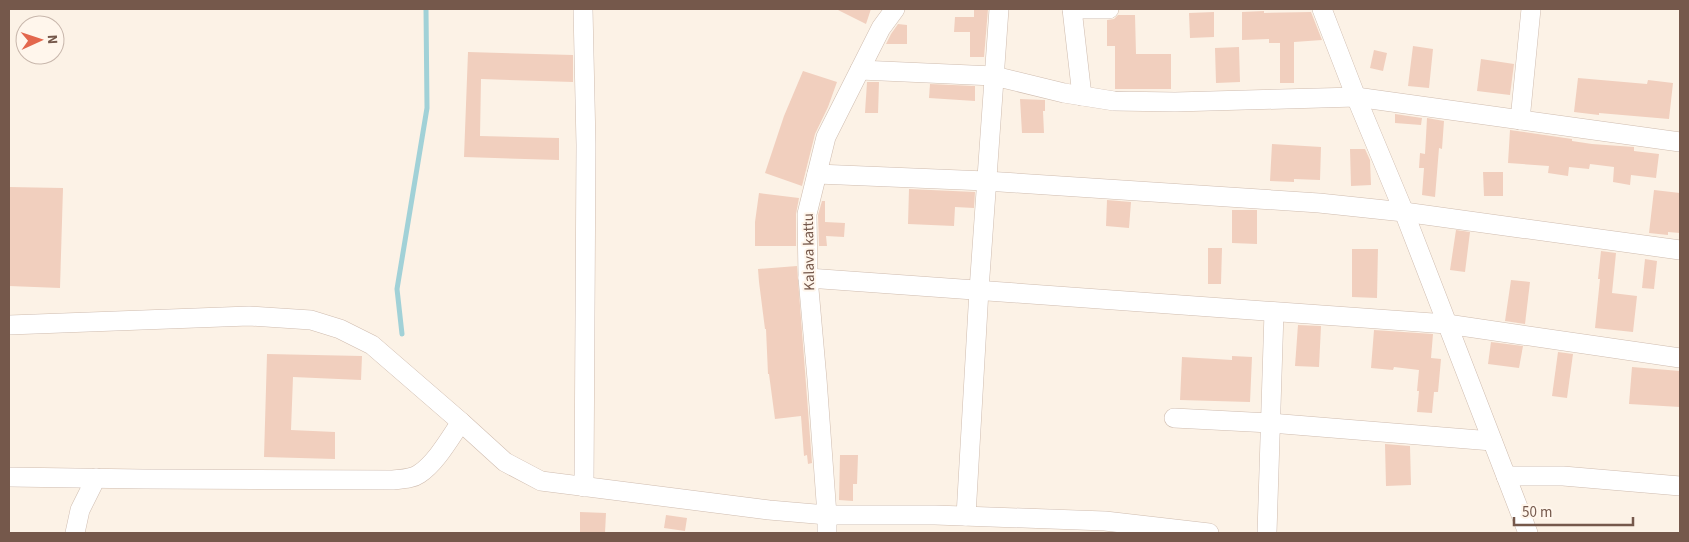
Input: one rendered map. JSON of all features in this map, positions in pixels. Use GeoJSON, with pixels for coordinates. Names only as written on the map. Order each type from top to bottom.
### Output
{"type":"FeatureCollection","features":[{"type":"Feature","properties":{"kind":"street"},"geometry":{"type":"LineString","coordinates":[[583,9],[586,145],[584,487]]}},
{"type":"Feature","properties":{"kind":"street","name":"Kalava kattu"},"geometry":{"type":"LineString","coordinates":[[827,524],[818,378],[808,278],[807,214],[826,137],[881,28],[895,9]]}},
{"type":"Feature","properties":{"kind":"street"},"geometry":{"type":"LineString","coordinates":[[966,516],[986,181],[999,9]]}},
{"type":"Feature","properties":{"kind":"street"},"geometry":{"type":"LineString","coordinates":[[1082,96],[1072,9],[1109,9]]}},
{"type":"Feature","properties":{"kind":"street"},"geometry":{"type":"LineString","coordinates":[[1322,9],[1404,212],[1528,533]]}},
{"type":"Feature","properties":{"kind":"street"},"geometry":{"type":"LineString","coordinates":[[1520,120],[1531,9]]}},
{"type":"Feature","properties":{"kind":"street"},"geometry":{"type":"LineString","coordinates":[[860,70],[994,76],[1114,102],[1356,97],[1680,142]]}},
{"type":"Feature","properties":{"kind":"street"},"geometry":{"type":"LineString","coordinates":[[817,174],[986,181],[1319,203],[1404,212],[1680,250]]}},
{"type":"Feature","properties":{"kind":"street"},"geometry":{"type":"LineString","coordinates":[[808,278],[1447,324],[1680,358]]}},
{"type":"Feature","properties":{"kind":"street"},"geometry":{"type":"LineString","coordinates":[[1267,533],[1274,312]]}},
{"type":"Feature","properties":{"kind":"street"},"geometry":{"type":"LineString","coordinates":[[9,325],[250,316],[311,320],[340,329],[372,345],[505,462],[541,481],[769,510],[827,524],[935,524],[966,516],[1105,521],[1161,530],[1209,533]]}},
{"type":"Feature","properties":{"kind":"street"},"geometry":{"type":"LineString","coordinates":[[1174,418],[1492,441]]}},
{"type":"Feature","properties":{"kind":"street"},"geometry":{"type":"LineString","coordinates":[[9,477],[393,480],[410,478],[419,474],[430,464],[461,422]]}},
{"type":"Feature","properties":{"kind":"street"},"geometry":{"type":"LineString","coordinates":[[1506,476],[1563,476],[1680,486]]}},
{"type":"Feature","properties":{"kind":"street"},"geometry":{"type":"LineString","coordinates":[[75,533],[80,510],[96,478]]}},
{"type":"Feature","properties":{"kind":"building"},"geometry":{"type":"Polygon","coordinates":[[[836,9],[871,9],[866,24],[836,9]]]}},
{"type":"Feature","properties":{"kind":"building"},"geometry":{"type":"Polygon","coordinates":[[[974,9],[988,9],[984,57],[970,57],[970,32],[954,32],[955,17],[974,17],[974,9]]]}},
{"type":"Feature","properties":{"kind":"building"},"geometry":{"type":"Polygon","coordinates":[[[1264,11],[1264,13],[1311,12],[1322,40],[1294,42],[1294,83],[1280,83],[1280,43],[1269,43],[1269,39],[1242,40],[1242,12],[1264,11]]]}},
{"type":"Feature","properties":{"kind":"building"},"geometry":{"type":"Polygon","coordinates":[[[1214,12],[1214,37],[1190,38],[1189,13],[1214,12]]]}},
{"type":"Feature","properties":{"kind":"building"},"geometry":{"type":"Polygon","coordinates":[[[1118,15],[1135,15],[1136,54],[1171,54],[1171,89],[1115,89],[1115,46],[1107,46],[1107,20],[1114,19],[1118,15]]]}},
{"type":"Feature","properties":{"kind":"building"},"geometry":{"type":"Polygon","coordinates":[[[898,24],[907,25],[907,44],[886,44],[891,34],[898,24]]]}},
{"type":"Feature","properties":{"kind":"building"},"geometry":{"type":"Polygon","coordinates":[[[1413,46],[1433,49],[1429,88],[1408,86],[1413,46]]]}},
{"type":"Feature","properties":{"kind":"building"},"geometry":{"type":"Polygon","coordinates":[[[1239,47],[1240,82],[1216,83],[1215,48],[1239,47]]]}},
{"type":"Feature","properties":{"kind":"building"},"geometry":{"type":"Polygon","coordinates":[[[1374,50],[1387,53],[1383,71],[1370,68],[1374,50]]]}},
{"type":"Feature","properties":{"kind":"building"},"geometry":{"type":"Polygon","coordinates":[[[468,52],[573,55],[573,82],[481,79],[480,136],[559,138],[559,160],[464,157],[468,52]]]}},
{"type":"Feature","properties":{"kind":"building"},"geometry":{"type":"Polygon","coordinates":[[[1481,59],[1514,64],[1510,95],[1477,91],[1481,59]]]}},
{"type":"Feature","properties":{"kind":"building"},"geometry":{"type":"Polygon","coordinates":[[[803,71],[837,82],[815,134],[802,186],[765,173],[784,116],[803,71]]]}},
{"type":"Feature","properties":{"kind":"building"},"geometry":{"type":"Polygon","coordinates":[[[1578,78],[1647,84],[1648,80],[1673,83],[1669,119],[1574,112],[1578,78]]]}},
{"type":"Feature","properties":{"kind":"building"},"geometry":{"type":"Polygon","coordinates":[[[867,82],[879,82],[878,113],[865,113],[867,82]]]}},
{"type":"Feature","properties":{"kind":"building"},"geometry":{"type":"Polygon","coordinates":[[[930,84],[975,86],[975,101],[929,98],[930,84]]]}},
{"type":"Feature","properties":{"kind":"building"},"geometry":{"type":"Polygon","coordinates":[[[1020,99],[1045,100],[1045,111],[1043,111],[1044,133],[1022,133],[1020,99]]]}},
{"type":"Feature","properties":{"kind":"building"},"geometry":{"type":"Polygon","coordinates":[[[1395,114],[1422,118],[1421,125],[1395,123],[1395,114]]]}},
{"type":"Feature","properties":{"kind":"building"},"geometry":{"type":"Polygon","coordinates":[[[1427,118],[1444,121],[1442,149],[1439,148],[1435,197],[1422,195],[1424,168],[1419,168],[1420,153],[1425,154],[1427,118]]]}},
{"type":"Feature","properties":{"kind":"building"},"geometry":{"type":"Polygon","coordinates":[[[1510,130],[1572,139],[1572,141],[1592,144],[1634,147],[1634,151],[1659,154],[1656,178],[1631,175],[1630,185],[1613,182],[1614,167],[1590,164],[1589,169],[1569,167],[1568,176],[1548,173],[1549,166],[1508,163],[1510,130]]]}},
{"type":"Feature","properties":{"kind":"building"},"geometry":{"type":"Polygon","coordinates":[[[1272,144],[1321,147],[1320,180],[1294,179],[1294,182],[1270,181],[1272,144]]]}},
{"type":"Feature","properties":{"kind":"building"},"geometry":{"type":"Polygon","coordinates":[[[1350,149],[1365,149],[1370,160],[1371,185],[1351,186],[1350,149]]]}},
{"type":"Feature","properties":{"kind":"building"},"geometry":{"type":"Polygon","coordinates":[[[1483,172],[1503,172],[1503,196],[1484,196],[1483,172]]]}},
{"type":"Feature","properties":{"kind":"building"},"geometry":{"type":"Polygon","coordinates":[[[9,187],[63,188],[60,288],[9,286],[9,187]]]}},
{"type":"Feature","properties":{"kind":"building"},"geometry":{"type":"Polygon","coordinates":[[[909,189],[975,192],[974,208],[955,207],[954,226],[908,224],[909,189]]]}},
{"type":"Feature","properties":{"kind":"building"},"geometry":{"type":"Polygon","coordinates":[[[1654,190],[1680,193],[1680,233],[1668,232],[1668,235],[1649,233],[1654,190]]]}},
{"type":"Feature","properties":{"kind":"building"},"geometry":{"type":"Polygon","coordinates":[[[759,193],[799,198],[796,214],[796,246],[755,246],[755,222],[759,193]]]}},
{"type":"Feature","properties":{"kind":"building"},"geometry":{"type":"Polygon","coordinates":[[[1107,200],[1131,202],[1129,228],[1106,226],[1107,200]]]}},
{"type":"Feature","properties":{"kind":"building"},"geometry":{"type":"Polygon","coordinates":[[[822,201],[825,201],[825,222],[845,223],[844,237],[826,236],[827,246],[819,246],[818,215],[822,201]]]}},
{"type":"Feature","properties":{"kind":"building"},"geometry":{"type":"Polygon","coordinates":[[[1232,210],[1257,210],[1257,244],[1232,243],[1232,210]]]}},
{"type":"Feature","properties":{"kind":"building"},"geometry":{"type":"Polygon","coordinates":[[[1456,230],[1470,232],[1465,272],[1450,270],[1456,230]]]}},
{"type":"Feature","properties":{"kind":"building"},"geometry":{"type":"Polygon","coordinates":[[[1208,248],[1222,248],[1221,284],[1208,284],[1208,248]]]}},
{"type":"Feature","properties":{"kind":"building"},"geometry":{"type":"Polygon","coordinates":[[[1352,249],[1378,249],[1377,298],[1352,297],[1352,249]]]}},
{"type":"Feature","properties":{"kind":"building"},"geometry":{"type":"Polygon","coordinates":[[[1601,251],[1616,253],[1612,293],[1637,296],[1633,332],[1595,328],[1601,251]]]}},
{"type":"Feature","properties":{"kind":"building"},"geometry":{"type":"Polygon","coordinates":[[[1645,259],[1657,261],[1654,289],[1642,288],[1645,259]]]}},
{"type":"Feature","properties":{"kind":"building"},"geometry":{"type":"Polygon","coordinates":[[[797,266],[812,463],[808,464],[807,455],[804,456],[801,416],[775,419],[768,374],[766,329],[758,269],[797,266]]]}},
{"type":"Feature","properties":{"kind":"building"},"geometry":{"type":"Polygon","coordinates":[[[1511,280],[1530,282],[1525,324],[1505,321],[1511,280]]]}},
{"type":"Feature","properties":{"kind":"building"},"geometry":{"type":"Polygon","coordinates":[[[1298,325],[1321,326],[1319,367],[1295,366],[1298,325]]]}},
{"type":"Feature","properties":{"kind":"building"},"geometry":{"type":"Polygon","coordinates":[[[1374,330],[1433,334],[1431,358],[1441,359],[1438,392],[1434,392],[1432,413],[1417,412],[1419,370],[1394,367],[1393,370],[1371,368],[1374,330]]]}},
{"type":"Feature","properties":{"kind":"building"},"geometry":{"type":"Polygon","coordinates":[[[1491,342],[1523,346],[1519,368],[1488,364],[1491,342]]]}},
{"type":"Feature","properties":{"kind":"building"},"geometry":{"type":"Polygon","coordinates":[[[1558,352],[1573,354],[1567,398],[1552,396],[1558,352]]]}},
{"type":"Feature","properties":{"kind":"building"},"geometry":{"type":"Polygon","coordinates":[[[267,354],[362,356],[361,380],[293,377],[291,430],[335,432],[335,459],[264,457],[267,354]]]}},
{"type":"Feature","properties":{"kind":"building"},"geometry":{"type":"Polygon","coordinates":[[[1232,356],[1252,357],[1250,402],[1180,400],[1182,357],[1232,360],[1232,356]]]}},
{"type":"Feature","properties":{"kind":"building"},"geometry":{"type":"Polygon","coordinates":[[[1632,367],[1680,371],[1680,407],[1629,404],[1632,367]]]}},
{"type":"Feature","properties":{"kind":"building"},"geometry":{"type":"Polygon","coordinates":[[[1385,444],[1410,446],[1411,485],[1386,486],[1385,444]]]}},
{"type":"Feature","properties":{"kind":"building"},"geometry":{"type":"Polygon","coordinates":[[[840,455],[858,455],[857,484],[853,484],[853,501],[839,500],[840,455]]]}},
{"type":"Feature","properties":{"kind":"building"},"geometry":{"type":"Polygon","coordinates":[[[580,512],[606,513],[605,533],[580,533],[580,512]]]}},
{"type":"Feature","properties":{"kind":"building"},"geometry":{"type":"Polygon","coordinates":[[[666,515],[687,518],[685,531],[664,528],[666,515]]]}},
{"type":"Feature","properties":{"kind":"waterway"},"geometry":{"type":"LineString","coordinates":[[402,334],[397,289],[427,108],[426,9]]}}]}
